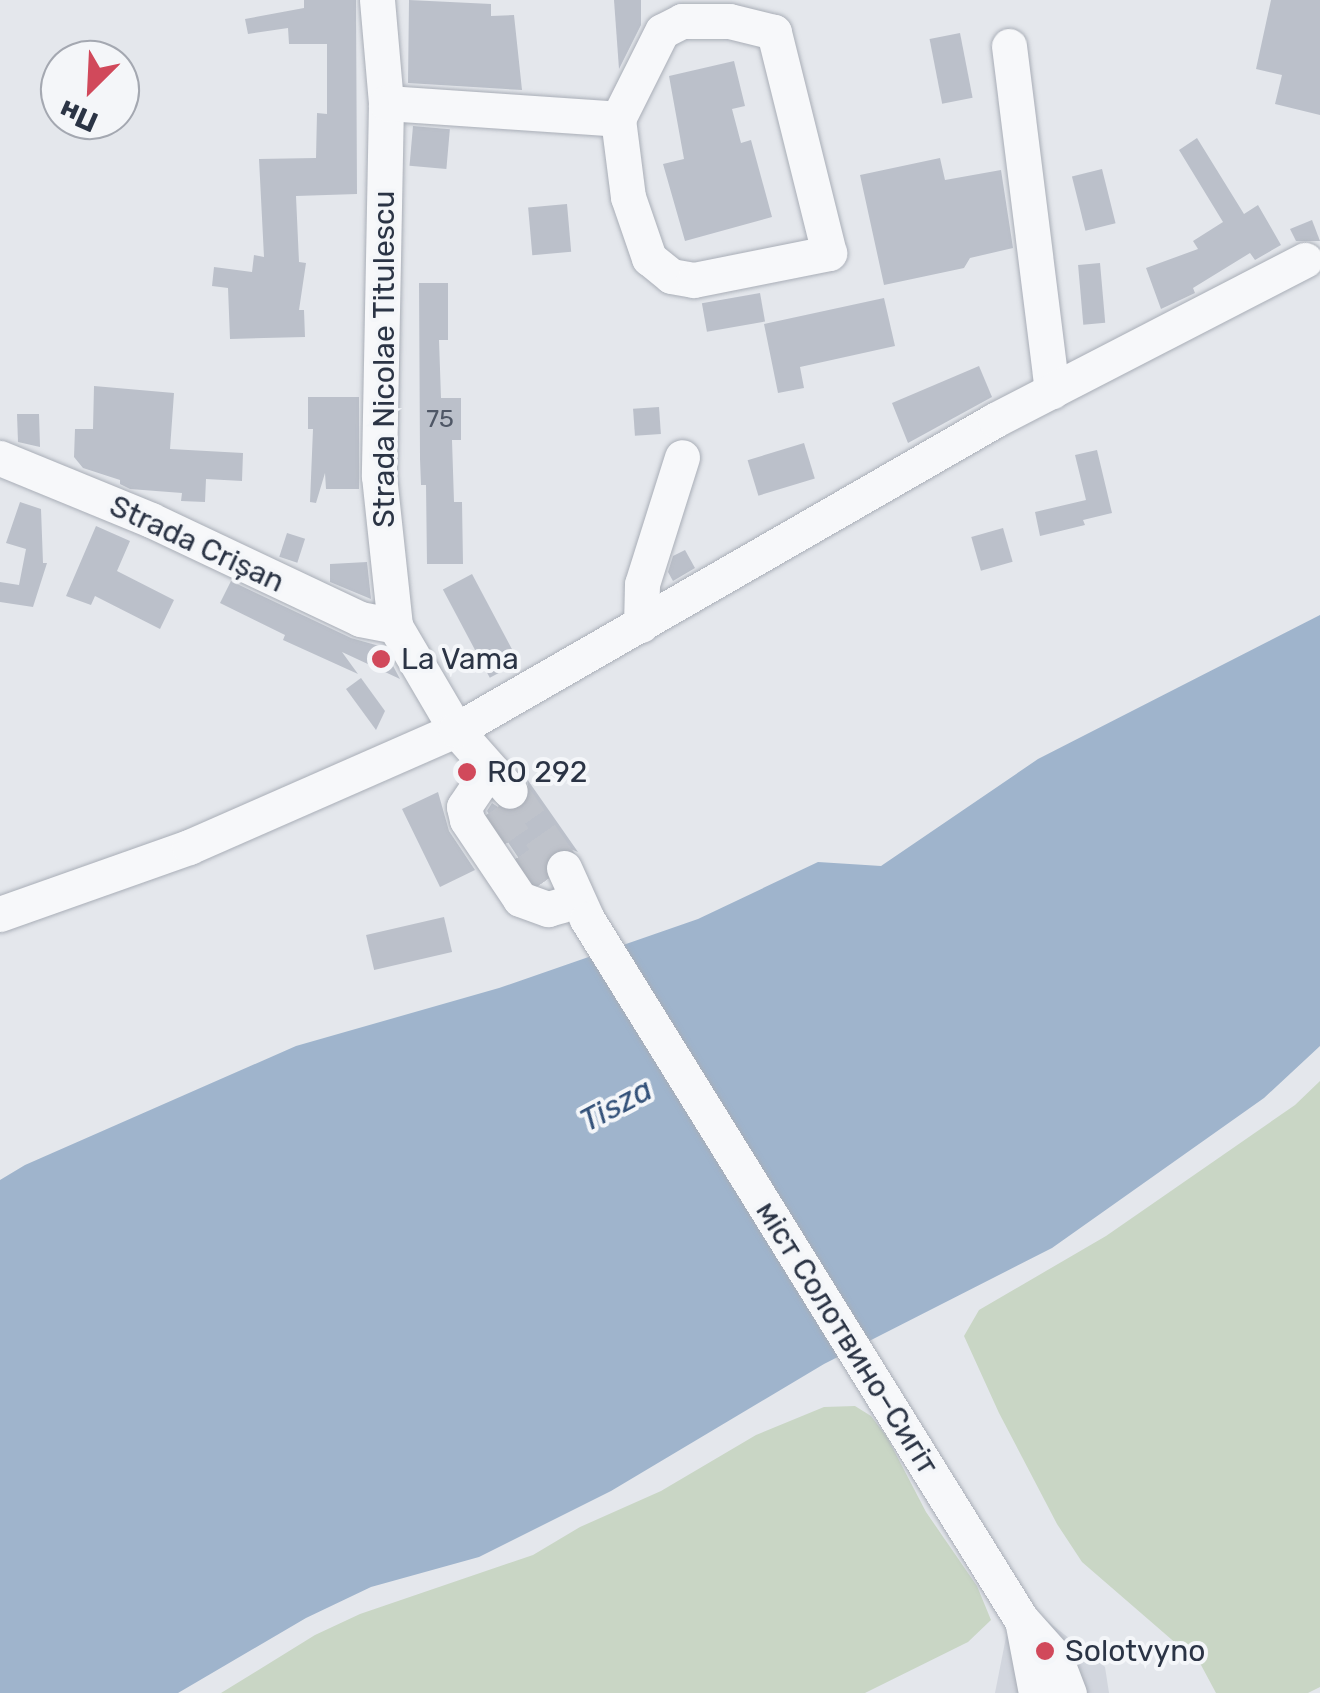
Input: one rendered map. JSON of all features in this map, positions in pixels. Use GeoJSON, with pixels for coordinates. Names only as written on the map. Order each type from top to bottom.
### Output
{"type":"FeatureCollection","features":[{"type":"Feature","properties":{"kind":"street","name":"Strada Nicolae Titulescu"},"geometry":{"type":"LineString","coordinates":[[377,0],[386,103],[379,476],[395,626],[481,773]]}},
{"type":"Feature","properties":{"kind":"street"},"geometry":{"type":"LineString","coordinates":[[728,20],[774,32],[829,252],[694,280],[671,276],[649,258],[628,197],[618,118],[662,31],[682,21],[728,20]]}},
{"type":"Feature","properties":{"kind":"street"},"geometry":{"type":"LineString","coordinates":[[1009,46],[1052,391]]}},
{"type":"Feature","properties":{"kind":"street"},"geometry":{"type":"LineString","coordinates":[[386,103],[618,118]]}},
{"type":"Feature","properties":{"kind":"street"},"geometry":{"type":"LineString","coordinates":[[0,914],[189,847],[481,773],[641,625],[878,486],[1304,260]]}},
{"type":"Feature","properties":{"kind":"street"},"geometry":{"type":"LineString","coordinates":[[641,625],[642,584],[682,457]]}},
{"type":"Feature","properties":{"kind":"street","name":"Strada Crișan"},"geometry":{"type":"LineString","coordinates":[[0,458],[151,520],[360,619],[395,626]]}},
{"type":"Feature","properties":{"kind":"street","name":"міст Солотвино–Сигіт"},"geometry":{"type":"LineString","coordinates":[[481,773],[464,807],[467,820],[520,899],[548,909],[571,902],[680,1069],[1018,1613]]}},
{"type":"Feature","properties":{"kind":"street"},"geometry":{"type":"LineString","coordinates":[[1018,1613],[1036,1693]]}},
{"type":"Feature","properties":{"kind":"street"},"geometry":{"type":"LineString","coordinates":[[1018,1613],[1055,1657],[1069,1693]]}},
{"type":"Feature","properties":{"kind":"shaded area","name":"Solotvyno"},"geometry":{"type":"Polygon","coordinates":[[[1035,1611],[1105,1667],[1109,1693],[995,1693],[1008,1627],[1035,1611]]]}},
{"type":"Feature","properties":{"kind":"green space"},"geometry":{"type":"Polygon","coordinates":[[[1320,1081],[1320,1687],[1308,1693],[1216,1693],[1201,1665],[1082,1562],[1057,1524],[999,1413],[964,1336],[979,1310],[1106,1236],[1295,1105],[1320,1081]]]}},
{"type":"Feature","properties":{"kind":"green space"},"geometry":{"type":"Polygon","coordinates":[[[855,1406],[871,1416],[887,1437],[926,1512],[977,1586],[991,1620],[968,1642],[865,1693],[221,1693],[315,1635],[360,1614],[533,1555],[580,1527],[661,1491],[756,1435],[824,1407],[855,1406]]]}},
{"type":"Feature","properties":{"kind":"water","name":"Tisza"},"geometry":{"type":"Polygon","coordinates":[[[1320,615],[1320,1046],[1264,1098],[1052,1248],[824,1364],[611,1491],[479,1557],[371,1587],[306,1618],[178,1693],[0,1693],[0,1180],[25,1165],[296,1046],[499,988],[698,919],[818,862],[881,866],[1038,759],[1320,615]]]}},
{"type":"Feature","properties":{"kind":"building"},"geometry":{"type":"Polygon","coordinates":[[[304,0],[356,0],[357,194],[296,196],[299,262],[306,263],[299,310],[304,310],[305,337],[230,339],[228,288],[212,286],[214,267],[252,272],[254,255],[264,257],[259,159],[316,158],[317,113],[327,114],[327,44],[289,44],[288,28],[248,34],[245,19],[304,8],[304,0]]]}},
{"type":"Feature","properties":{"kind":"building"},"geometry":{"type":"Polygon","coordinates":[[[409,0],[491,4],[491,16],[514,15],[522,90],[408,83],[409,0]]]}},
{"type":"Feature","properties":{"kind":"building"},"geometry":{"type":"Polygon","coordinates":[[[614,0],[641,0],[641,25],[619,69],[614,0]]]}},
{"type":"Feature","properties":{"kind":"building"},"geometry":{"type":"Polygon","coordinates":[[[1271,0],[1320,0],[1320,115],[1275,104],[1282,75],[1256,69],[1271,0]]]}},
{"type":"Feature","properties":{"kind":"building"},"geometry":{"type":"Polygon","coordinates":[[[960,33],[973,98],[942,104],[930,39],[960,33]]]}},
{"type":"Feature","properties":{"kind":"building"},"geometry":{"type":"Polygon","coordinates":[[[734,61],[745,106],[732,109],[741,143],[751,140],[772,217],[685,241],[663,164],[684,159],[669,76],[734,61]]]}},
{"type":"Feature","properties":{"kind":"building"},"geometry":{"type":"Polygon","coordinates":[[[413,126],[450,129],[446,169],[410,166],[413,126]]]}},
{"type":"Feature","properties":{"kind":"building"},"geometry":{"type":"Polygon","coordinates":[[[1197,138],[1244,214],[1258,205],[1281,245],[1255,260],[1250,253],[1193,288],[1195,293],[1161,309],[1146,268],[1198,249],[1193,241],[1223,222],[1179,150],[1197,138]]]}},
{"type":"Feature","properties":{"kind":"building"},"geometry":{"type":"Polygon","coordinates":[[[940,158],[945,180],[1001,170],[1013,248],[970,258],[964,268],[884,285],[860,175],[940,158]]]}},
{"type":"Feature","properties":{"kind":"building"},"geometry":{"type":"Polygon","coordinates":[[[1102,169],[1116,223],[1085,231],[1072,176],[1102,169]]]}},
{"type":"Feature","properties":{"kind":"building"},"geometry":{"type":"Polygon","coordinates":[[[567,204],[571,252],[532,255],[528,207],[567,204]]]}},
{"type":"Feature","properties":{"kind":"building"},"geometry":{"type":"Polygon","coordinates":[[[1312,220],[1320,241],[1296,241],[1290,229],[1312,220]]]}},
{"type":"Feature","properties":{"kind":"building"},"geometry":{"type":"Polygon","coordinates":[[[1100,263],[1105,323],[1083,325],[1078,265],[1100,263]]]}},
{"type":"Feature","properties":{"kind":"building"},"geometry":{"type":"Polygon","coordinates":[[[419,283],[448,283],[448,340],[439,340],[441,398],[461,398],[461,440],[452,440],[454,502],[462,502],[463,564],[427,564],[426,485],[421,485],[420,459],[419,283]]]}},
{"type":"Feature","properties":{"kind":"building"},"geometry":{"type":"Polygon","coordinates":[[[760,293],[765,322],[707,332],[702,303],[760,293]]]}},
{"type":"Feature","properties":{"kind":"building"},"geometry":{"type":"Polygon","coordinates":[[[884,298],[895,346],[800,367],[804,388],[778,393],[764,324],[884,298]]]}},
{"type":"Feature","properties":{"kind":"building"},"geometry":{"type":"Polygon","coordinates":[[[979,366],[992,397],[908,443],[892,403],[979,366]]]}},
{"type":"Feature","properties":{"kind":"building"},"geometry":{"type":"Polygon","coordinates":[[[94,386],[174,393],[170,449],[243,453],[242,481],[206,479],[205,502],[181,501],[182,493],[130,489],[120,480],[83,468],[74,457],[75,429],[93,429],[94,386]]]}},
{"type":"Feature","properties":{"kind":"building"},"geometry":{"type":"Polygon","coordinates":[[[308,397],[359,397],[359,489],[326,489],[325,473],[316,503],[310,502],[313,429],[308,429],[308,397]]]}},
{"type":"Feature","properties":{"kind":"building"},"geometry":{"type":"Polygon","coordinates":[[[659,407],[661,434],[635,436],[633,409],[659,407]]]}},
{"type":"Feature","properties":{"kind":"building"},"geometry":{"type":"Polygon","coordinates":[[[17,414],[39,414],[40,447],[18,442],[17,414]]]}},
{"type":"Feature","properties":{"kind":"building"},"geometry":{"type":"Polygon","coordinates":[[[804,443],[815,478],[758,496],[748,460],[804,443]]]}},
{"type":"Feature","properties":{"kind":"building"},"geometry":{"type":"Polygon","coordinates":[[[1097,450],[1112,513],[1083,520],[1085,525],[1040,536],[1035,512],[1086,500],[1075,455],[1097,450]]]}},
{"type":"Feature","properties":{"kind":"building"},"geometry":{"type":"Polygon","coordinates":[[[20,502],[41,509],[43,563],[47,563],[33,607],[0,602],[0,582],[19,585],[26,549],[6,543],[20,502]]]}},
{"type":"Feature","properties":{"kind":"building"},"geometry":{"type":"Polygon","coordinates":[[[96,526],[130,541],[117,571],[174,600],[160,629],[95,596],[91,605],[66,596],[96,526]]]}},
{"type":"Feature","properties":{"kind":"building"},"geometry":{"type":"Polygon","coordinates":[[[1003,528],[1013,562],[981,571],[971,537],[1003,528]]]}},
{"type":"Feature","properties":{"kind":"building"},"geometry":{"type":"Polygon","coordinates":[[[287,533],[305,539],[297,563],[279,557],[287,533]]]}},
{"type":"Feature","properties":{"kind":"building"},"geometry":{"type":"Polygon","coordinates":[[[685,550],[695,568],[673,581],[668,572],[673,556],[685,550]]]}},
{"type":"Feature","properties":{"kind":"building"},"geometry":{"type":"Polygon","coordinates":[[[367,562],[371,599],[330,582],[330,564],[367,562]]]}},
{"type":"Feature","properties":{"kind":"building"},"geometry":{"type":"Polygon","coordinates":[[[472,574],[519,662],[490,678],[443,589],[472,574]]]}},
{"type":"Feature","properties":{"kind":"building"},"geometry":{"type":"Polygon","coordinates":[[[231,581],[351,638],[383,647],[400,679],[342,652],[358,674],[283,640],[285,635],[220,603],[231,581]]]}},
{"type":"Feature","properties":{"kind":"building"},"geometry":{"type":"Polygon","coordinates":[[[361,678],[385,711],[376,730],[346,689],[361,678]]]}},
{"type":"Feature","properties":{"kind":"building"},"geometry":{"type":"Polygon","coordinates":[[[527,779],[578,852],[565,847],[547,855],[543,867],[546,880],[540,884],[534,881],[487,811],[492,803],[504,811],[523,807],[530,797],[527,779]]]}},
{"type":"Feature","properties":{"kind":"building"},"geometry":{"type":"Polygon","coordinates":[[[438,792],[449,831],[475,870],[440,887],[402,809],[438,792]]]}},
{"type":"Feature","properties":{"kind":"building"},"geometry":{"type":"Polygon","coordinates":[[[444,917],[452,952],[374,970],[366,935],[444,917]]]}},
{"type":"Feature","properties":{"kind":"tunnel"},"geometry":{"type":"LineString","coordinates":[[510,791],[564,868]]}},
{"type":"Feature","properties":{"kind":"tunnel"},"geometry":{"type":"LineString","coordinates":[[494,809],[544,881]]}},
{"type":"Feature","properties":{"kind":"place","name":"La Vama"},"geometry":{"type":"Point","coordinates":[381,659]}},
{"type":"Feature","properties":{"kind":"place","name":"RO 292"},"geometry":{"type":"Point","coordinates":[467,772]}},
{"type":"Feature","properties":{"kind":"place","name":"Solotvyno"},"geometry":{"type":"Point","coordinates":[1045,1651]}}]}
